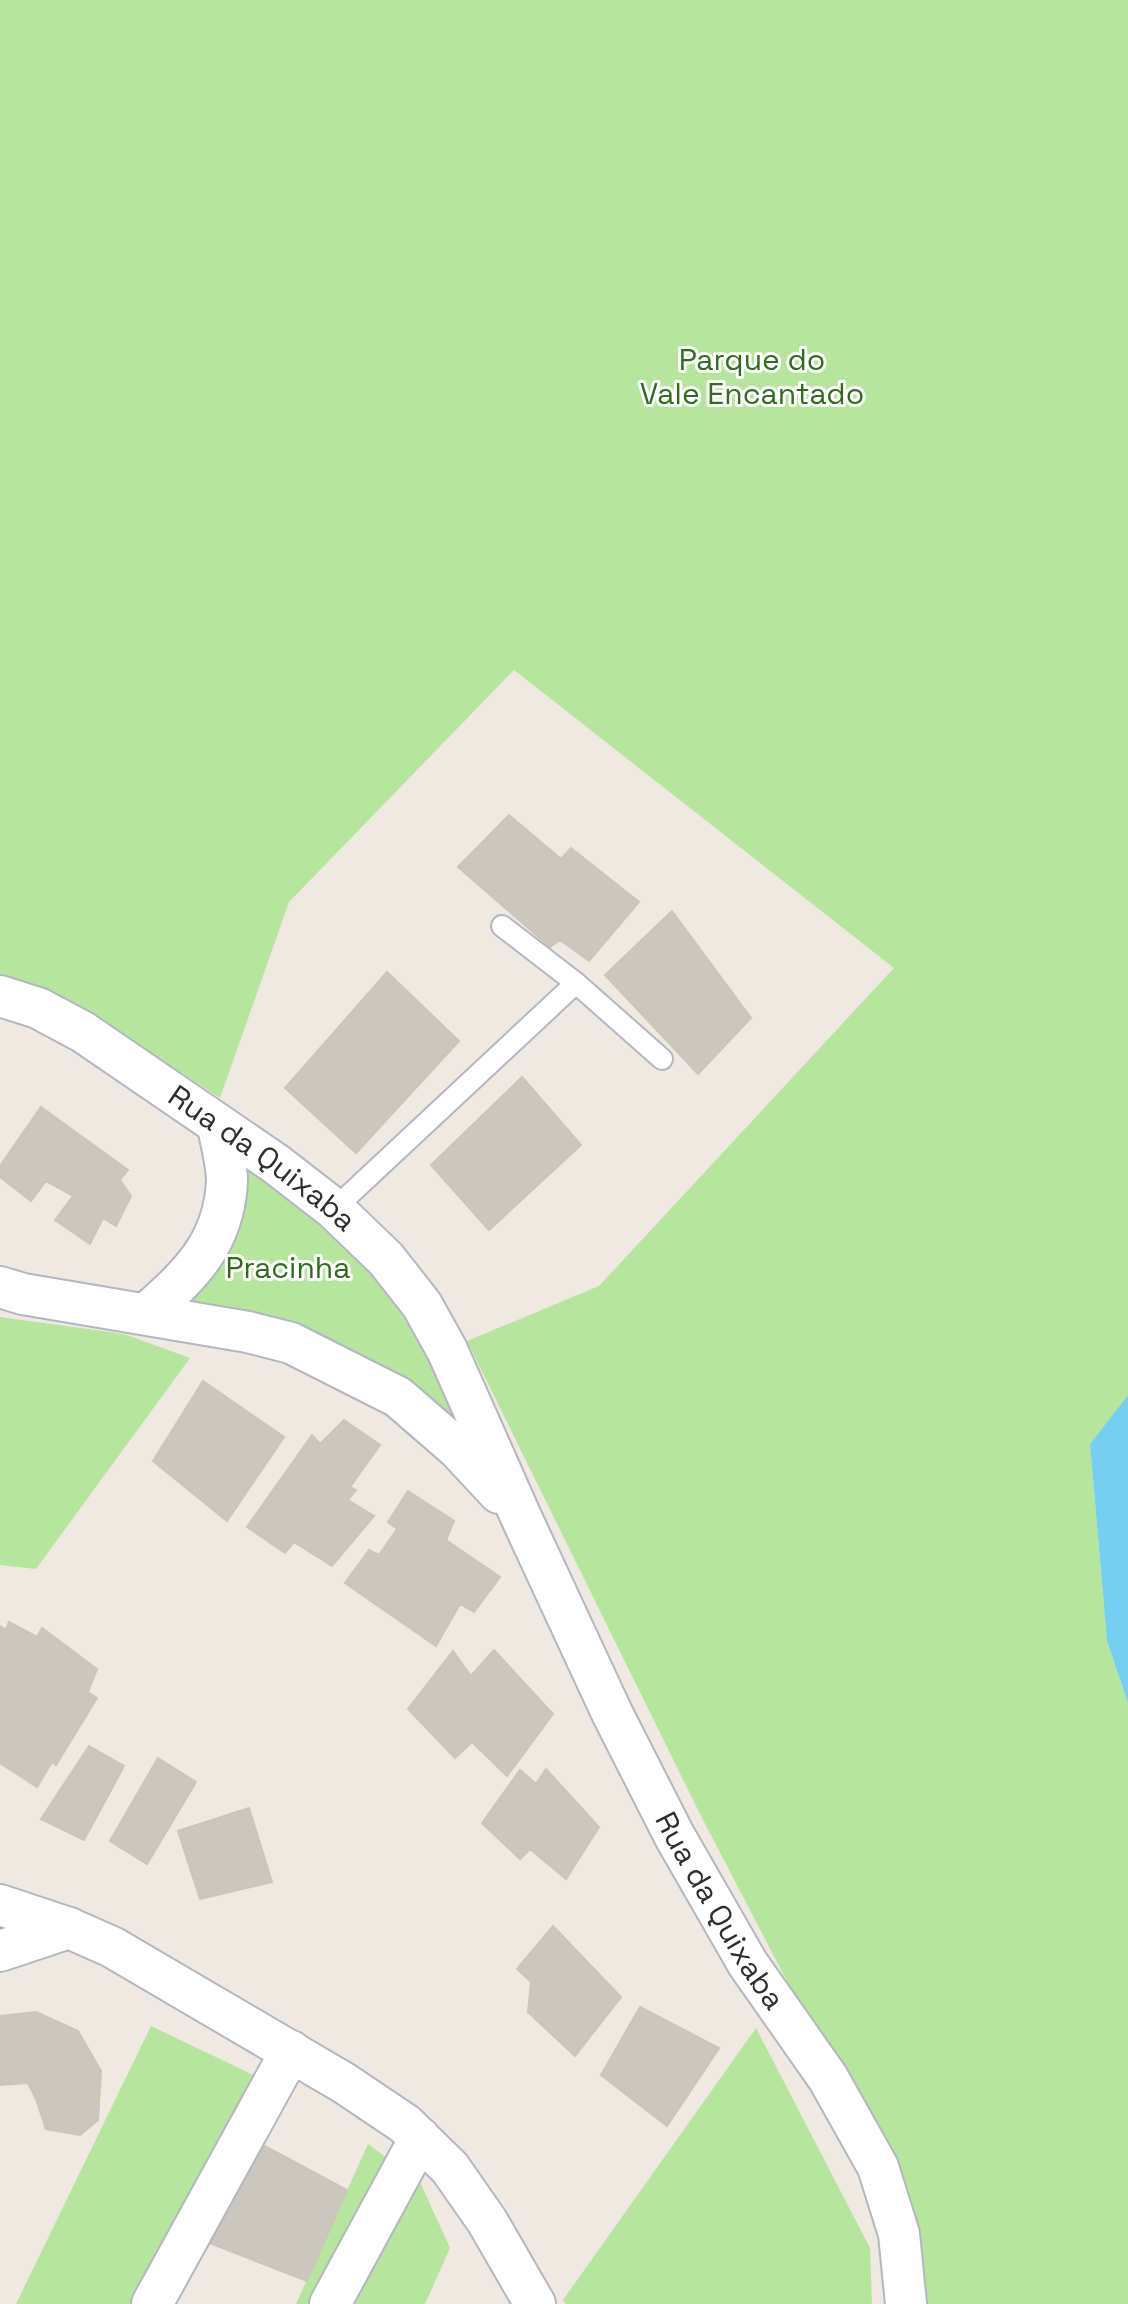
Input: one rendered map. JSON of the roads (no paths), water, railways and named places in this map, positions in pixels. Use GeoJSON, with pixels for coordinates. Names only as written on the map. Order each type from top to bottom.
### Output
{"type":"FeatureCollection","features":[{"type":"Feature","properties":{"kind":"street","name":"Rua da Quixaba"},"geometry":{"type":"LineString","coordinates":[[0,996],[38,1008],[83,1032],[276,1164],[334,1209],[386,1259],[422,1305],[447,1350],[612,1713],[674,1835],[748,1964],[828,2078],[878,2167],[899,2234],[906,2304]]}},
{"type":"Feature","properties":{"kind":"street"},"geometry":{"type":"LineString","coordinates":[[146,1314],[183,1281],[206,1254],[222,1216],[227,1178],[218,1126]]}},
{"type":"Feature","properties":{"kind":"street","name":"Rua da Quixaba"},"geometry":{"type":"LineString","coordinates":[[0,1287],[51,1299],[248,1332],[291,1343],[398,1397],[458,1449],[521,1517]]}},
{"type":"Feature","properties":{"kind":"street"},"geometry":{"type":"LineString","coordinates":[[0,1905],[69,1928],[112,1947],[344,2083],[405,2124],[450,2168],[487,2221],[535,2304]]}},
{"type":"Feature","properties":{"kind":"street"},"geometry":{"type":"LineString","coordinates":[[0,1951],[69,1928]]}},
{"type":"Feature","properties":{"kind":"street"},"geometry":{"type":"LineString","coordinates":[[152,2304],[291,2051]]}},
{"type":"Feature","properties":{"kind":"street"},"geometry":{"type":"LineString","coordinates":[[330,2304],[420,2138]]}},
{"type":"Feature","properties":{"kind":"lane"},"geometry":{"type":"LineString","coordinates":[[502,926],[576,983],[662,1059]]}},
{"type":"Feature","properties":{"kind":"lane"},"geometry":{"type":"LineString","coordinates":[[334,1209],[576,983]]}},
{"type":"Feature","properties":{"kind":"water"},"geometry":{"type":"Polygon","coordinates":[[[1128,1395],[1128,1703],[1107,1641],[1090,1444],[1128,1395]]]}},
{"type":"Feature","properties":{"kind":"park label","name":"Parque do Vale Encantado"},"geometry":{"type":"Point","coordinates":[752,377]}},
{"type":"Feature","properties":{"kind":"park label","name":"Pracinha"},"geometry":{"type":"Point","coordinates":[288,1268]}}]}
